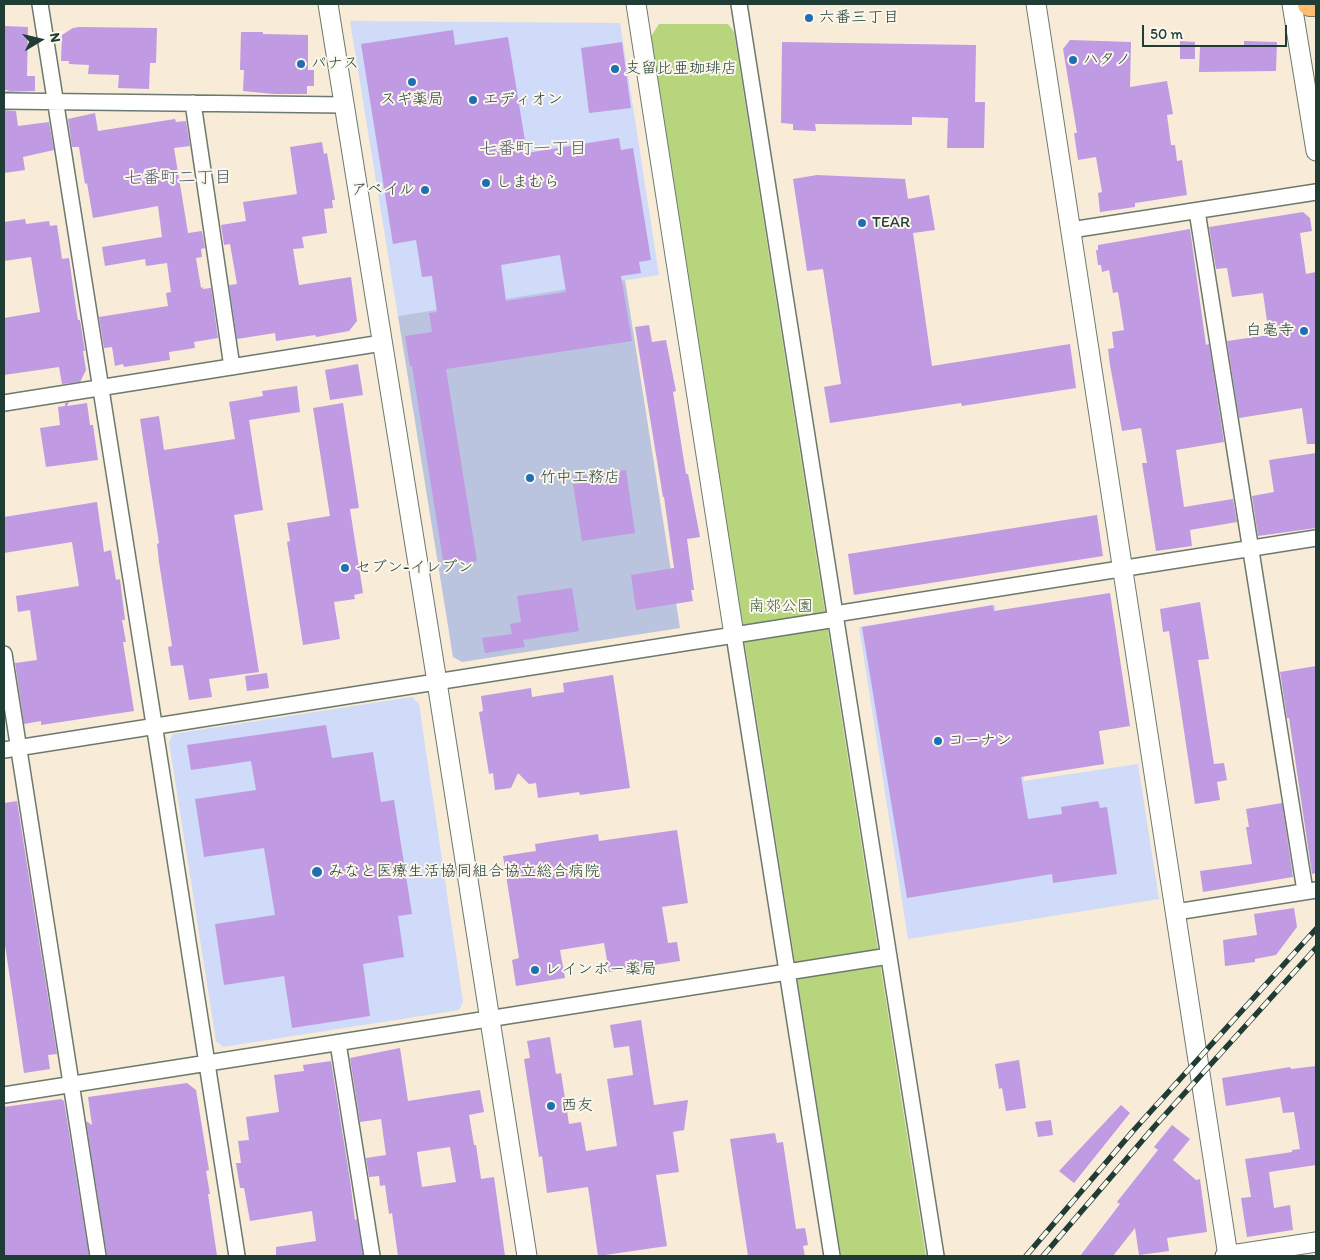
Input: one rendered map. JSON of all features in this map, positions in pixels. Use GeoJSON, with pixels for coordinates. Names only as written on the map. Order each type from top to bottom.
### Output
{"type":"FeatureCollection","features":[{"type":"Feature","properties":{"kind":"main road"},"geometry":{"type":"LineString","coordinates":[[1310,4],[1316,4]]}},
{"type":"Feature","properties":{"kind":"street"},"geometry":{"type":"LineString","coordinates":[[40,4],[237,1256]]}},
{"type":"Feature","properties":{"kind":"street"},"geometry":{"type":"LineString","coordinates":[[328,4],[527,1256]]}},
{"type":"Feature","properties":{"kind":"street"},"geometry":{"type":"LineString","coordinates":[[636,4],[832,1256]]}},
{"type":"Feature","properties":{"kind":"street"},"geometry":{"type":"LineString","coordinates":[[739,4],[936,1256]]}},
{"type":"Feature","properties":{"kind":"street"},"geometry":{"type":"LineString","coordinates":[[1036,4],[1176,912],[1226,1256],[1316,1242]]}},
{"type":"Feature","properties":{"kind":"street"},"geometry":{"type":"LineString","coordinates":[[1292,4],[1316,151]]}},
{"type":"Feature","properties":{"kind":"street"},"geometry":{"type":"LineString","coordinates":[[4,101],[344,105]]}},
{"type":"Feature","properties":{"kind":"street"},"geometry":{"type":"LineString","coordinates":[[192,104],[232,367]]}},
{"type":"Feature","properties":{"kind":"street"},"geometry":{"type":"LineString","coordinates":[[1071,230],[1316,192]]}},
{"type":"Feature","properties":{"kind":"street"},"geometry":{"type":"LineString","coordinates":[[1176,912],[1311,891],[1250,548],[1197,211]]}},
{"type":"Feature","properties":{"kind":"street"},"geometry":{"type":"LineString","coordinates":[[4,404],[382,344]]}},
{"type":"Feature","properties":{"kind":"street"},"geometry":{"type":"LineString","coordinates":[[11,749],[734,635],[835,616],[1123,568],[1316,538]]}},
{"type":"Feature","properties":{"kind":"street"},"geometry":{"type":"LineString","coordinates":[[4,654],[11,749],[71,1085],[98,1256]]}},
{"type":"Feature","properties":{"kind":"street"},"geometry":{"type":"LineString","coordinates":[[4,1095],[889,956]]}},
{"type":"Feature","properties":{"kind":"street"},"geometry":{"type":"LineString","coordinates":[[338,1043],[372,1256]]}},
{"type":"Feature","properties":{"kind":"shaded area"},"geometry":{"type":"Polygon","coordinates":[[[350,21],[620,23],[659,275],[398,316],[350,21]]]}},
{"type":"Feature","properties":{"kind":"shaded area"},"geometry":{"type":"Polygon","coordinates":[[[625,280],[680,628],[462,662],[453,657],[398,316],[625,280]]]}},
{"type":"Feature","properties":{"kind":"shaded area"},"geometry":{"type":"Polygon","coordinates":[[[995,605],[1024,781],[1138,764],[1159,899],[908,939],[859,627],[995,605]]]}},
{"type":"Feature","properties":{"kind":"shaded area","name":"みなと医療生活協同組合協立総合病院"},"geometry":{"type":"Polygon","coordinates":[[[412,697],[419,704],[463,1002],[459,1010],[223,1047],[216,1041],[169,742],[173,734],[412,697]]]}},
{"type":"Feature","properties":{"kind":"green space","name":"南郊公園"},"geometry":{"type":"Polygon","coordinates":[[[659,24],[728,24],[734,32],[926,1256],[841,1256],[650,38],[659,24]]]}},
{"type":"Feature","properties":{"kind":"building"},"geometry":{"type":"Polygon","coordinates":[[[4,26],[28,27],[27,76],[35,76],[35,91],[4,92],[10,90],[4,90],[4,26]]]}},
{"type":"Feature","properties":{"kind":"building"},"geometry":{"type":"Polygon","coordinates":[[[73,28],[157,28],[156,63],[150,63],[149,89],[118,88],[119,75],[88,74],[89,65],[69,64],[69,61],[61,61],[62,35],[73,28]]]}},
{"type":"Feature","properties":{"kind":"building"},"geometry":{"type":"Polygon","coordinates":[[[453,30],[455,45],[508,37],[527,153],[619,138],[621,150],[633,148],[651,260],[639,262],[641,273],[621,276],[632,341],[446,369],[477,561],[444,566],[412,366],[410,366],[405,336],[432,332],[429,313],[437,312],[432,276],[422,277],[416,240],[393,244],[361,44],[453,30]],[[560,255],[501,265],[506,301],[566,292],[560,255]]]}},
{"type":"Feature","properties":{"kind":"building"},"geometry":{"type":"Polygon","coordinates":[[[241,32],[308,35],[308,70],[314,70],[314,86],[307,86],[307,94],[274,94],[243,91],[244,70],[240,70],[241,32]]]}},
{"type":"Feature","properties":{"kind":"building"},"geometry":{"type":"Polygon","coordinates":[[[1070,40],[1131,42],[1130,87],[1167,81],[1173,114],[1167,115],[1171,145],[1175,145],[1177,161],[1182,160],[1187,195],[1135,203],[1135,207],[1100,212],[1098,193],[1102,192],[1096,157],[1078,160],[1074,133],[1077,133],[1063,49],[1070,40]]]}},
{"type":"Feature","properties":{"kind":"building"},"geometry":{"type":"Polygon","coordinates":[[[1180,41],[1195,42],[1195,59],[1180,59],[1180,41]]]}},
{"type":"Feature","properties":{"kind":"building"},"geometry":{"type":"Polygon","coordinates":[[[1244,41],[1277,42],[1276,71],[1199,72],[1200,46],[1244,47],[1244,41]]]}},
{"type":"Feature","properties":{"kind":"building"},"geometry":{"type":"Polygon","coordinates":[[[622,42],[631,108],[589,113],[581,48],[622,42]]]}},
{"type":"Feature","properties":{"kind":"building"},"geometry":{"type":"Polygon","coordinates":[[[782,42],[976,45],[975,102],[985,102],[984,148],[947,148],[948,118],[912,117],[912,125],[815,124],[816,131],[793,130],[793,124],[781,123],[782,42]]]}},
{"type":"Feature","properties":{"kind":"building"},"geometry":{"type":"Polygon","coordinates":[[[4,110],[16,111],[18,126],[49,122],[54,150],[23,157],[25,170],[4,173],[4,110]]]}},
{"type":"Feature","properties":{"kind":"building"},"geometry":{"type":"Polygon","coordinates":[[[95,113],[98,131],[175,119],[176,122],[186,121],[190,146],[174,148],[188,233],[202,231],[205,248],[201,249],[202,257],[196,258],[201,288],[211,288],[218,338],[194,342],[195,348],[169,352],[170,360],[124,367],[123,364],[115,366],[112,347],[104,348],[99,317],[168,306],[166,293],[171,292],[167,263],[146,266],[145,259],[105,266],[102,247],[162,237],[158,206],[93,218],[79,147],[72,147],[68,119],[95,113]]]}},
{"type":"Feature","properties":{"kind":"building"},"geometry":{"type":"Polygon","coordinates":[[[322,142],[324,154],[327,153],[335,200],[332,200],[333,208],[324,209],[327,233],[302,237],[304,248],[293,249],[299,285],[351,277],[357,321],[349,331],[316,337],[315,335],[276,341],[275,333],[237,339],[229,285],[237,284],[230,244],[224,245],[221,225],[246,221],[243,202],[297,194],[290,147],[322,142]]]}},
{"type":"Feature","properties":{"kind":"building"},"geometry":{"type":"Polygon","coordinates":[[[817,175],[905,179],[908,199],[929,195],[935,230],[913,233],[932,366],[1070,344],[1076,388],[962,406],[961,403],[830,423],[824,387],[841,384],[823,269],[807,271],[793,179],[817,175]]]}},
{"type":"Feature","properties":{"kind":"building"},"geometry":{"type":"Polygon","coordinates":[[[1303,212],[1310,218],[1312,231],[1300,233],[1306,274],[1316,272],[1316,444],[1307,444],[1302,408],[1239,418],[1227,341],[1269,335],[1263,293],[1232,297],[1227,268],[1216,269],[1209,227],[1303,212]]]}},
{"type":"Feature","properties":{"kind":"building"},"geometry":{"type":"Polygon","coordinates":[[[25,219],[26,224],[49,221],[50,226],[57,225],[62,259],[69,258],[78,320],[80,320],[85,351],[83,351],[86,370],[80,382],[62,384],[59,367],[4,375],[4,318],[40,312],[31,257],[4,261],[4,222],[25,219]]]}},
{"type":"Feature","properties":{"kind":"building"},"geometry":{"type":"Polygon","coordinates":[[[1190,229],[1206,345],[1209,344],[1224,442],[1176,450],[1184,507],[1233,499],[1237,522],[1190,530],[1192,546],[1156,551],[1142,463],[1147,463],[1141,428],[1122,431],[1110,365],[1108,349],[1114,348],[1112,332],[1124,330],[1118,292],[1113,293],[1109,270],[1102,272],[1101,265],[1098,265],[1096,250],[1098,250],[1098,245],[1190,229]]]}},
{"type":"Feature","properties":{"kind":"building"},"geometry":{"type":"Polygon","coordinates":[[[649,325],[652,342],[666,340],[676,391],[673,392],[686,474],[688,474],[700,537],[687,539],[694,590],[691,590],[693,601],[636,610],[631,575],[674,568],[635,327],[649,325]]]}},
{"type":"Feature","properties":{"kind":"building"},"geometry":{"type":"Polygon","coordinates":[[[358,364],[363,395],[330,400],[325,370],[358,364]]]}},
{"type":"Feature","properties":{"kind":"building"},"geometry":{"type":"Polygon","coordinates":[[[297,386],[300,412],[249,420],[263,510],[234,515],[259,672],[209,679],[212,697],[189,700],[183,665],[171,666],[168,647],[172,646],[159,562],[157,544],[159,543],[140,419],[159,416],[164,450],[235,439],[229,402],[263,396],[262,391],[297,386]]]}},
{"type":"Feature","properties":{"kind":"building"},"geometry":{"type":"Polygon","coordinates":[[[69,402],[67,406],[87,403],[90,425],[93,425],[98,460],[46,467],[40,428],[60,425],[58,407],[65,406],[65,403],[69,402]]]}},
{"type":"Feature","properties":{"kind":"building"},"geometry":{"type":"Polygon","coordinates":[[[343,403],[359,508],[350,509],[363,593],[354,595],[355,599],[334,602],[340,639],[303,645],[287,542],[290,541],[287,523],[330,516],[313,408],[343,403]]]}},
{"type":"Feature","properties":{"kind":"building"},"geometry":{"type":"Polygon","coordinates":[[[1316,453],[1316,528],[1258,536],[1252,496],[1274,492],[1269,460],[1316,453]]]}},
{"type":"Feature","properties":{"kind":"building"},"geometry":{"type":"Polygon","coordinates":[[[626,470],[635,533],[582,541],[572,478],[626,470]]]}},
{"type":"Feature","properties":{"kind":"building"},"geometry":{"type":"Polygon","coordinates":[[[97,502],[104,552],[111,550],[116,580],[120,579],[125,620],[122,620],[126,642],[123,642],[134,711],[41,725],[41,721],[24,724],[15,663],[37,660],[30,610],[18,612],[16,596],[79,586],[72,542],[4,553],[4,517],[97,502]]]}},
{"type":"Feature","properties":{"kind":"building"},"geometry":{"type":"Polygon","coordinates":[[[1097,515],[1103,556],[854,595],[848,554],[1097,515]]]}},
{"type":"Feature","properties":{"kind":"building"},"geometry":{"type":"Polygon","coordinates":[[[572,588],[579,631],[523,640],[525,647],[485,653],[482,638],[512,634],[510,624],[521,622],[517,596],[572,588]]]}},
{"type":"Feature","properties":{"kind":"building"},"geometry":{"type":"Polygon","coordinates":[[[1110,593],[1130,726],[1099,731],[1104,764],[1021,777],[1028,819],[1062,814],[1061,807],[1098,801],[1100,808],[1107,807],[1117,874],[1053,883],[1052,874],[907,898],[862,627],[993,605],[994,611],[1110,593]]]}},
{"type":"Feature","properties":{"kind":"building"},"geometry":{"type":"Polygon","coordinates":[[[1200,602],[1209,659],[1198,660],[1214,764],[1224,763],[1227,780],[1217,782],[1220,800],[1195,804],[1169,631],[1163,632],[1160,609],[1200,602]]]}},
{"type":"Feature","properties":{"kind":"building"},"geometry":{"type":"Polygon","coordinates":[[[1316,666],[1316,873],[1312,874],[1289,718],[1287,718],[1280,672],[1316,666]]]}},
{"type":"Feature","properties":{"kind":"building"},"geometry":{"type":"Polygon","coordinates":[[[267,673],[269,688],[247,691],[245,676],[267,673]]]}},
{"type":"Feature","properties":{"kind":"building"},"geometry":{"type":"Polygon","coordinates":[[[613,675],[630,788],[580,795],[579,792],[538,798],[536,783],[529,784],[518,773],[511,788],[495,790],[493,773],[489,774],[479,712],[483,711],[481,696],[531,688],[532,697],[564,692],[563,683],[613,675]]]}},
{"type":"Feature","properties":{"kind":"building"},"geometry":{"type":"Polygon","coordinates":[[[326,725],[332,758],[373,752],[381,802],[394,800],[412,914],[398,916],[404,957],[363,964],[370,1016],[292,1028],[284,976],[224,985],[215,924],[275,915],[264,848],[204,857],[195,799],[256,790],[251,761],[191,770],[187,745],[326,725]]]}},
{"type":"Feature","properties":{"kind":"building"},"geometry":{"type":"Polygon","coordinates":[[[17,801],[57,1054],[48,1055],[50,1069],[24,1073],[4,938],[4,803],[17,801]]]}},
{"type":"Feature","properties":{"kind":"building"},"geometry":{"type":"Polygon","coordinates":[[[1282,803],[1293,877],[1203,892],[1200,871],[1252,864],[1246,827],[1249,827],[1246,809],[1282,803]]]}},
{"type":"Feature","properties":{"kind":"building"},"geometry":{"type":"Polygon","coordinates":[[[677,830],[688,903],[662,907],[668,943],[677,942],[680,961],[609,972],[604,943],[560,950],[565,978],[516,986],[512,960],[519,958],[503,856],[536,851],[535,844],[598,834],[599,841],[677,830]]]}},
{"type":"Feature","properties":{"kind":"building"},"geometry":{"type":"Polygon","coordinates":[[[1294,908],[1297,927],[1276,955],[1255,959],[1255,962],[1225,966],[1223,940],[1257,935],[1254,914],[1294,908]]]}},
{"type":"Feature","properties":{"kind":"building"},"geometry":{"type":"Polygon","coordinates":[[[641,1020],[654,1105],[688,1100],[684,1130],[673,1132],[679,1172],[656,1175],[667,1246],[598,1256],[588,1187],[547,1193],[542,1156],[539,1157],[524,1059],[530,1058],[527,1041],[550,1037],[556,1074],[561,1073],[569,1124],[581,1122],[586,1151],[617,1146],[607,1079],[633,1075],[629,1046],[614,1048],[610,1025],[641,1020]]]}},
{"type":"Feature","properties":{"kind":"building"},"geometry":{"type":"Polygon","coordinates":[[[400,1048],[408,1101],[480,1090],[484,1112],[469,1115],[481,1179],[494,1177],[505,1256],[398,1256],[392,1213],[389,1214],[385,1185],[380,1186],[379,1176],[369,1177],[366,1158],[386,1155],[381,1119],[360,1122],[350,1058],[400,1048]],[[450,1147],[417,1152],[422,1187],[456,1182],[450,1147]]]}},
{"type":"Feature","properties":{"kind":"building"},"geometry":{"type":"Polygon","coordinates":[[[1019,1060],[1026,1108],[1006,1111],[1002,1088],[999,1089],[995,1064],[1019,1060]]]}},
{"type":"Feature","properties":{"kind":"building"},"geometry":{"type":"Polygon","coordinates":[[[331,1061],[355,1220],[357,1219],[363,1256],[276,1256],[276,1247],[316,1241],[312,1211],[250,1221],[244,1188],[240,1188],[236,1163],[241,1163],[238,1141],[249,1140],[246,1117],[279,1112],[274,1075],[304,1071],[303,1065],[331,1061]]]}},
{"type":"Feature","properties":{"kind":"building"},"geometry":{"type":"Polygon","coordinates":[[[1316,1066],[1316,1165],[1269,1172],[1274,1208],[1290,1205],[1293,1230],[1247,1237],[1241,1198],[1251,1197],[1245,1159],[1292,1152],[1292,1150],[1300,1149],[1294,1112],[1283,1113],[1280,1097],[1226,1106],[1222,1078],[1290,1067],[1291,1069],[1316,1066]]]}},
{"type":"Feature","properties":{"kind":"building"},"geometry":{"type":"Polygon","coordinates":[[[187,1083],[196,1090],[209,1170],[206,1171],[210,1194],[208,1194],[217,1256],[107,1256],[86,1121],[92,1125],[88,1097],[187,1083]]]}},
{"type":"Feature","properties":{"kind":"building"},"geometry":{"type":"Polygon","coordinates":[[[61,1099],[64,1101],[89,1256],[4,1256],[4,1107],[61,1099]]]}},
{"type":"Feature","properties":{"kind":"building"},"geometry":{"type":"Polygon","coordinates":[[[1121,1105],[1130,1113],[1074,1183],[1059,1171],[1121,1105]]]}},
{"type":"Feature","properties":{"kind":"building"},"geometry":{"type":"Polygon","coordinates":[[[1051,1120],[1053,1135],[1038,1137],[1035,1122],[1051,1120]]]}},
{"type":"Feature","properties":{"kind":"building"},"geometry":{"type":"Polygon","coordinates":[[[1172,1125],[1190,1139],[1173,1160],[1196,1180],[1200,1179],[1207,1232],[1167,1238],[1169,1251],[1139,1255],[1135,1228],[1113,1256],[1080,1256],[1120,1204],[1117,1202],[1158,1150],[1154,1147],[1172,1125]]]}},
{"type":"Feature","properties":{"kind":"building"},"geometry":{"type":"Polygon","coordinates":[[[775,1133],[777,1143],[783,1142],[796,1229],[805,1228],[808,1245],[803,1246],[805,1256],[748,1256],[730,1139],[775,1133]]]}},
{"type":"Feature","properties":{"kind":"railway"},"geometry":{"type":"LineString","coordinates":[[1026,1256],[1133,1131],[1316,929]]}},
{"type":"Feature","properties":{"kind":"railway"},"geometry":{"type":"LineString","coordinates":[[1043,1256],[1154,1127],[1316,948]]}},
{"type":"Feature","properties":{"kind":"place","name":"六番三丁目"},"geometry":{"type":"Point","coordinates":[809,18]}},
{"type":"Feature","properties":{"kind":"place","name":"ハタノ"},"geometry":{"type":"Point","coordinates":[1073,60]}},
{"type":"Feature","properties":{"kind":"place","name":"パナス"},"geometry":{"type":"Point","coordinates":[301,64]}},
{"type":"Feature","properties":{"kind":"place","name":"支留比亜珈琲店"},"geometry":{"type":"Point","coordinates":[615,69]}},
{"type":"Feature","properties":{"kind":"place","name":"スギ薬局"},"geometry":{"type":"Point","coordinates":[412,82]}},
{"type":"Feature","properties":{"kind":"place","name":"エディオン"},"geometry":{"type":"Point","coordinates":[473,100]}},
{"type":"Feature","properties":{"kind":"place","name":"しまむら"},"geometry":{"type":"Point","coordinates":[486,183]}},
{"type":"Feature","properties":{"kind":"place","name":"アベイル"},"geometry":{"type":"Point","coordinates":[425,190]}},
{"type":"Feature","properties":{"kind":"place","name":"TEAR"},"geometry":{"type":"Point","coordinates":[862,223]}},
{"type":"Feature","properties":{"kind":"place","name":"白毫寺"},"geometry":{"type":"Point","coordinates":[1304,331]}},
{"type":"Feature","properties":{"kind":"place","name":"竹中工務店"},"geometry":{"type":"Point","coordinates":[530,478]}},
{"type":"Feature","properties":{"kind":"place","name":"セブン-イレブン"},"geometry":{"type":"Point","coordinates":[345,568]}},
{"type":"Feature","properties":{"kind":"place","name":"コーナン"},"geometry":{"type":"Point","coordinates":[938,741]}},
{"type":"Feature","properties":{"kind":"place","name":"みなと医療生活協同組合協立総合病院"},"geometry":{"type":"Point","coordinates":[317,872]}},
{"type":"Feature","properties":{"kind":"place","name":"レインボー薬局"},"geometry":{"type":"Point","coordinates":[535,970]}},
{"type":"Feature","properties":{"kind":"place","name":"西友"},"geometry":{"type":"Point","coordinates":[551,1106]}},
{"type":"Feature","properties":{"kind":"district","name":"七番町一丁目"},"geometry":{"type":"Point","coordinates":[533,149]}},
{"type":"Feature","properties":{"kind":"district","name":"七番町二丁目"},"geometry":{"type":"Point","coordinates":[178,178]}}]}
